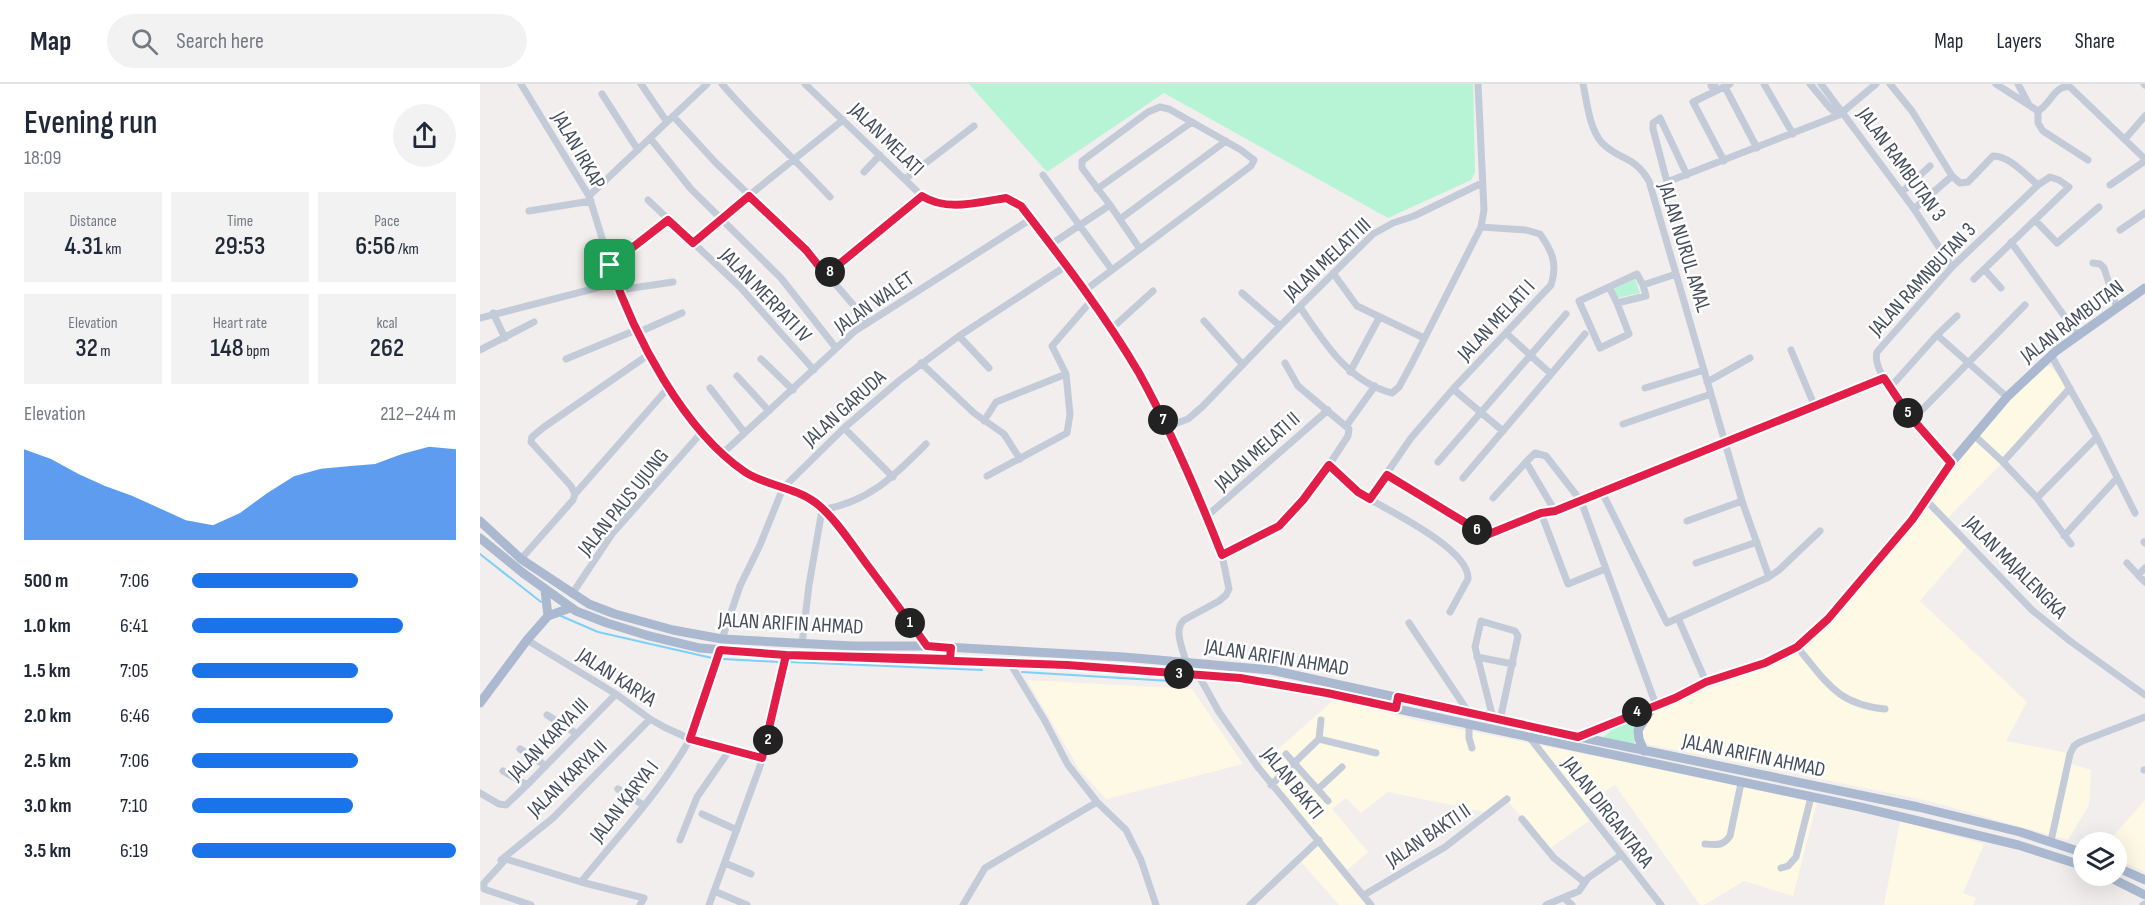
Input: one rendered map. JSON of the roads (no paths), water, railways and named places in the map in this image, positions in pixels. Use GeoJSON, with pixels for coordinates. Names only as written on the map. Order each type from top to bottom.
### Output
{"type":"FeatureCollection","features":[{"type":"Feature","properties":{"kind":"main road","name":"JALAN RAMBUTAN"},"geometry":{"type":"LineString","coordinates":[[1578,737],[1675,698],[1706,682],[1765,663],[1797,647],[1828,619],[1892,546],[1951,463],[2007,397],[2051,355],[2145,288]]}},
{"type":"Feature","properties":{"kind":"main road","name":"JALAN ARIFIN AHMAD"},"geometry":{"type":"LineString","coordinates":[[480,521],[521,558],[589,604],[615,614],[673,630],[722,639],[801,644],[927,646],[1186,662],[1271,670],[1644,751],[1862,795],[1986,823],[2073,849]]}},
{"type":"Feature","properties":{"kind":"main road","name":"JALAN ARIFIN AHMAD"},"geometry":{"type":"LineString","coordinates":[[480,538],[570,608],[592,618],[687,645],[786,655],[950,659],[1067,665],[1270,682],[1860,807],[2018,845],[2073,862]]}},
{"type":"Feature","properties":{"kind":"main road"},"geometry":{"type":"LineString","coordinates":[[545,590],[548,616]]}},
{"type":"Feature","properties":{"kind":"main road"},"geometry":{"type":"LineString","coordinates":[[480,703],[548,616],[570,608]]}},
{"type":"Feature","properties":{"kind":"main road"},"geometry":{"type":"LineString","coordinates":[[950,659],[951,648]]}},
{"type":"Feature","properties":{"kind":"main road"},"geometry":{"type":"LineString","coordinates":[[1396,708],[1398,697]]}},
{"type":"Feature","properties":{"kind":"main road"},"geometry":{"type":"LineString","coordinates":[[1644,751],[1638,730],[1655,705]]}},
{"type":"Feature","properties":{"kind":"main road"},"geometry":{"type":"LineString","coordinates":[[1860,807],[1862,795]]}},
{"type":"Feature","properties":{"kind":"main road"},"geometry":{"type":"LineString","coordinates":[[2127,872],[2145,880]]}},
{"type":"Feature","properties":{"kind":"main road"},"geometry":{"type":"LineString","coordinates":[[2127,886],[2145,895]]}},
{"type":"Feature","properties":{"kind":"street","name":"JALAN IRKAP"},"geometry":{"type":"LineString","coordinates":[[521,84],[590,198],[610,265],[636,332],[669,387],[702,432],[746,473],[813,501],[822,510],[852,543],[927,646]]}},
{"type":"Feature","properties":{"kind":"street"},"geometry":{"type":"LineString","coordinates":[[641,84],[667,122]]}},
{"type":"Feature","properties":{"kind":"street"},"geometry":{"type":"LineString","coordinates":[[529,211],[590,198],[707,84]]}},
{"type":"Feature","properties":{"kind":"street"},"geometry":{"type":"LineString","coordinates":[[722,84],[750,118],[794,158],[830,197]]}},
{"type":"Feature","properties":{"kind":"street","name":"JALAN MELATI"},"geometry":{"type":"LineString","coordinates":[[805,84],[922,196],[935,203],[948,205],[1006,198],[1017,202],[1091,301],[1139,374],[1207,516],[1222,555],[1229,585],[1226,595],[1179,625],[1178,632],[1186,662]]}},
{"type":"Feature","properties":{"kind":"street"},"geometry":{"type":"LineString","coordinates":[[1478,84],[1484,210],[1481,227]]}},
{"type":"Feature","properties":{"kind":"street","name":"JALAN NURUL AMAL"},"geometry":{"type":"LineString","coordinates":[[1583,84],[1594,128],[1600,140],[1639,166],[1649,182],[1742,501],[1769,577]]}},
{"type":"Feature","properties":{"kind":"street"},"geometry":{"type":"LineString","coordinates":[[1764,84],[1793,134]]}},
{"type":"Feature","properties":{"kind":"street"},"geometry":{"type":"LineString","coordinates":[[1810,84],[1830,108],[1841,113]]}},
{"type":"Feature","properties":{"kind":"street","name":"JALAN RAMBUTAN 3"},"geometry":{"type":"LineString","coordinates":[[1821,84],[1902,192],[1952,267]]}},
{"type":"Feature","properties":{"kind":"street"},"geometry":{"type":"LineString","coordinates":[[1687,175],[1660,118],[1653,123],[1653,129],[1668,182],[1687,175],[1724,160],[1793,134],[1841,113],[1876,84]]}},
{"type":"Feature","properties":{"kind":"street"},"geometry":{"type":"LineString","coordinates":[[1890,84],[1912,111],[1952,176],[1960,183],[1968,182],[1993,156],[1996,156],[2005,159],[2038,185],[2050,177],[2060,180],[2069,187],[1974,279]]}},
{"type":"Feature","properties":{"kind":"street"},"geometry":{"type":"LineString","coordinates":[[1996,84],[2038,111]]}},
{"type":"Feature","properties":{"kind":"street"},"geometry":{"type":"LineString","coordinates":[[2018,84],[2029,105]]}},
{"type":"Feature","properties":{"kind":"street"},"geometry":{"type":"LineString","coordinates":[[1724,160],[1693,102],[1727,85],[1757,148]]}},
{"type":"Feature","properties":{"kind":"street"},"geometry":{"type":"LineString","coordinates":[[2038,111],[2046,106],[2060,87],[2065,85],[2073,89],[2145,160],[2110,185]]}},
{"type":"Feature","properties":{"kind":"street"},"geometry":{"type":"LineString","coordinates":[[602,94],[638,150]]}},
{"type":"Feature","properties":{"kind":"street"},"geometry":{"type":"LineString","coordinates":[[1084,291],[1251,166],[1254,161],[1251,156],[1165,108],[1156,108],[1082,161],[1082,168],[1140,249]]}},
{"type":"Feature","properties":{"kind":"street"},"geometry":{"type":"LineString","coordinates":[[2038,111],[2038,123],[2043,131],[2088,160]]}},
{"type":"Feature","properties":{"kind":"street"},"geometry":{"type":"LineString","coordinates":[[673,116],[703,150],[798,242],[868,322]]}},
{"type":"Feature","properties":{"kind":"street"},"geometry":{"type":"LineString","coordinates":[[2125,139],[2145,116]]}},
{"type":"Feature","properties":{"kind":"street"},"geometry":{"type":"LineString","coordinates":[[693,243],[843,120]]}},
{"type":"Feature","properties":{"kind":"street"},"geometry":{"type":"LineString","coordinates":[[1097,189],[1192,122]]}},
{"type":"Feature","properties":{"kind":"street"},"geometry":{"type":"LineString","coordinates":[[905,179],[974,126]]}},
{"type":"Feature","properties":{"kind":"street"},"geometry":{"type":"LineString","coordinates":[[650,138],[677,174],[781,278],[836,348]]}},
{"type":"Feature","properties":{"kind":"street"},"geometry":{"type":"LineString","coordinates":[[1120,219],[1226,141]]}},
{"type":"Feature","properties":{"kind":"street"},"geometry":{"type":"LineString","coordinates":[[864,172],[880,155]]}},
{"type":"Feature","properties":{"kind":"street"},"geometry":{"type":"LineString","coordinates":[[1902,192],[1930,166]]}},
{"type":"Feature","properties":{"kind":"street"},"geometry":{"type":"LineString","coordinates":[[1043,175],[1112,270]]}},
{"type":"Feature","properties":{"kind":"street"},"geometry":{"type":"LineString","coordinates":[[1914,209],[1952,176]]}},
{"type":"Feature","properties":{"kind":"street","name":"JALAN MELATI III"},"geometry":{"type":"LineString","coordinates":[[1166,427],[1193,415],[1373,234],[1482,183]]}},
{"type":"Feature","properties":{"kind":"street","name":"JALAN RAMNBUTAN 3"},"geometry":{"type":"LineString","coordinates":[[1951,463],[1908,414],[1884,378],[1876,360],[1879,349],[1952,267],[2038,185]]}},
{"type":"Feature","properties":{"kind":"street"},"geometry":{"type":"LineString","coordinates":[[826,275],[922,196]]}},
{"type":"Feature","properties":{"kind":"street","name":"JALAN MERPATI IV"},"geometry":{"type":"LineString","coordinates":[[648,200],[740,288],[814,370]]}},
{"type":"Feature","properties":{"kind":"street"},"geometry":{"type":"LineString","coordinates":[[1050,245],[1110,205]]}},
{"type":"Feature","properties":{"kind":"street"},"geometry":{"type":"LineString","coordinates":[[2035,220],[2057,243],[2099,207]]}},
{"type":"Feature","properties":{"kind":"street"},"geometry":{"type":"LineString","coordinates":[[2120,230],[2145,213]]}},
{"type":"Feature","properties":{"kind":"street","name":"JALAN WALET"},"geometry":{"type":"LineString","coordinates":[[723,453],[855,331],[1031,219]]}},
{"type":"Feature","properties":{"kind":"street"},"geometry":{"type":"LineString","coordinates":[[610,265],[668,220]]}},
{"type":"Feature","properties":{"kind":"street","name":"JALAN MELATI I"},"geometry":{"type":"LineString","coordinates":[[1370,499],[1411,438],[1453,389],[1551,285],[1555,267],[1554,257],[1540,234],[1526,230],[1481,227],[1443,305],[1396,391],[1390,393],[1375,386]]}},
{"type":"Feature","properties":{"kind":"street"},"geometry":{"type":"LineString","coordinates":[[2011,242],[2078,335]]}},
{"type":"Feature","properties":{"kind":"street"},"geometry":{"type":"LineString","coordinates":[[2093,263],[2100,264],[2104,268],[2117,308]]}},
{"type":"Feature","properties":{"kind":"street","name":"JALAN GARUDA"},"geometry":{"type":"LineString","coordinates":[[722,639],[740,586],[760,545],[783,488],[844,428],[921,363],[1066,266]]}},
{"type":"Feature","properties":{"kind":"street"},"geometry":{"type":"LineString","coordinates":[[1984,269],[2001,288]]}},
{"type":"Feature","properties":{"kind":"street"},"geometry":{"type":"LineString","coordinates":[[1333,273],[1353,303],[1379,318],[1424,338]]}},
{"type":"Feature","properties":{"kind":"street"},"geometry":{"type":"LineString","coordinates":[[1609,287],[1629,334],[1600,348],[1579,302],[1609,287],[1638,274],[1646,296],[1617,303]]}},
{"type":"Feature","properties":{"kind":"street"},"geometry":{"type":"LineString","coordinates":[[1643,285],[1676,274]]}},
{"type":"Feature","properties":{"kind":"street"},"geometry":{"type":"LineString","coordinates":[[480,318],[616,282]]}},
{"type":"Feature","properties":{"kind":"street"},"geometry":{"type":"LineString","coordinates":[[619,290],[673,282]]}},
{"type":"Feature","properties":{"kind":"street"},"geometry":{"type":"LineString","coordinates":[[1110,330],[1153,291]]}},
{"type":"Feature","properties":{"kind":"street"},"geometry":{"type":"LineString","coordinates":[[1242,293],[1280,326]]}},
{"type":"Feature","properties":{"kind":"street"},"geometry":{"type":"LineString","coordinates":[[987,476],[1063,436],[1068,431],[1070,414],[1066,374],[1053,350],[1053,344],[1091,301]]}},
{"type":"Feature","properties":{"kind":"street"},"geometry":{"type":"LineString","coordinates":[[1917,415],[2025,305]]}},
{"type":"Feature","properties":{"kind":"street"},"geometry":{"type":"LineString","coordinates":[[1300,307],[1330,351],[1350,372],[1375,386],[1347,425]]}},
{"type":"Feature","properties":{"kind":"street"},"geometry":{"type":"LineString","coordinates":[[493,313],[506,338]]}},
{"type":"Feature","properties":{"kind":"street"},"geometry":{"type":"LineString","coordinates":[[566,359],[682,313]]}},
{"type":"Feature","properties":{"kind":"street"},"geometry":{"type":"LineString","coordinates":[[1438,462],[1566,314]]}},
{"type":"Feature","properties":{"kind":"street"},"geometry":{"type":"LineString","coordinates":[[1895,382],[1957,316]]}},
{"type":"Feature","properties":{"kind":"street"},"geometry":{"type":"LineString","coordinates":[[1350,372],[1379,318]]}},
{"type":"Feature","properties":{"kind":"street"},"geometry":{"type":"LineString","coordinates":[[1203,321],[1243,365]]}},
{"type":"Feature","properties":{"kind":"street"},"geometry":{"type":"LineString","coordinates":[[480,351],[534,322]]}},
{"type":"Feature","properties":{"kind":"street"},"geometry":{"type":"LineString","coordinates":[[1506,333],[1528,356],[1551,374]]}},
{"type":"Feature","properties":{"kind":"street"},"geometry":{"type":"LineString","coordinates":[[1463,478],[1585,334]]}},
{"type":"Feature","properties":{"kind":"street"},"geometry":{"type":"LineString","coordinates":[[1937,335],[2007,397]]}},
{"type":"Feature","properties":{"kind":"street"},"geometry":{"type":"LineString","coordinates":[[959,336],[989,368]]}},
{"type":"Feature","properties":{"kind":"street"},"geometry":{"type":"LineString","coordinates":[[1791,350],[1815,407]]}},
{"type":"Feature","properties":{"kind":"street"},"geometry":{"type":"LineString","coordinates":[[575,494],[571,486],[531,441],[531,437],[648,355]]}},
{"type":"Feature","properties":{"kind":"street"},"geometry":{"type":"LineString","coordinates":[[2051,355],[2097,437],[2135,513]]}},
{"type":"Feature","properties":{"kind":"street"},"geometry":{"type":"LineString","coordinates":[[1707,382],[1750,358]]}},
{"type":"Feature","properties":{"kind":"street"},"geometry":{"type":"LineString","coordinates":[[761,359],[793,390]]}},
{"type":"Feature","properties":{"kind":"street"},"geometry":{"type":"LineString","coordinates":[[921,363],[984,421],[1007,437],[1020,459]]}},
{"type":"Feature","properties":{"kind":"street"},"geometry":{"type":"LineString","coordinates":[[1222,555],[1279,526],[1303,500],[1349,434],[1347,425],[1298,386],[1285,363]]}},
{"type":"Feature","properties":{"kind":"street"},"geometry":{"type":"LineString","coordinates":[[1645,388],[1704,370]]}},
{"type":"Feature","properties":{"kind":"street"},"geometry":{"type":"LineString","coordinates":[[984,421],[996,402],[1066,374]]}},
{"type":"Feature","properties":{"kind":"street"},"geometry":{"type":"LineString","coordinates":[[737,376],[770,411]]}},
{"type":"Feature","properties":{"kind":"street"},"geometry":{"type":"LineString","coordinates":[[1387,475],[1484,534],[1581,501],[1884,378]]}},
{"type":"Feature","properties":{"kind":"street"},"geometry":{"type":"LineString","coordinates":[[521,558],[669,387]]}},
{"type":"Feature","properties":{"kind":"street"},"geometry":{"type":"LineString","coordinates":[[710,388],[744,432]]}},
{"type":"Feature","properties":{"kind":"street"},"geometry":{"type":"LineString","coordinates":[[2003,462],[2070,388]]}},
{"type":"Feature","properties":{"kind":"street"},"geometry":{"type":"LineString","coordinates":[[1453,389],[1503,431]]}},
{"type":"Feature","properties":{"kind":"street"},"geometry":{"type":"LineString","coordinates":[[1623,424],[1711,394]]}},
{"type":"Feature","properties":{"kind":"street","name":"JALAN MELATI II"},"geometry":{"type":"LineString","coordinates":[[1207,516],[1328,410]]}},
{"type":"Feature","properties":{"kind":"street"},"geometry":{"type":"LineString","coordinates":[[844,428],[893,477]]}},
{"type":"Feature","properties":{"kind":"street","name":"JALAN PAUS UJUNG"},"geometry":{"type":"LineString","coordinates":[[572,594],[612,534],[702,432]]}},
{"type":"Feature","properties":{"kind":"street"},"geometry":{"type":"LineString","coordinates":[[1975,436],[2037,498],[2071,544]]}},
{"type":"Feature","properties":{"kind":"street"},"geometry":{"type":"LineString","coordinates":[[2037,498],[2097,437]]}},
{"type":"Feature","properties":{"kind":"street"},"geometry":{"type":"LineString","coordinates":[[801,644],[822,510],[860,499],[877,490],[926,444]]}},
{"type":"Feature","properties":{"kind":"street"},"geometry":{"type":"LineString","coordinates":[[1493,498],[1534,453],[1543,454],[1581,501],[1655,705]]}},
{"type":"Feature","properties":{"kind":"street"},"geometry":{"type":"LineString","coordinates":[[1526,462],[1555,511]]}},
{"type":"Feature","properties":{"kind":"street"},"geometry":{"type":"LineString","coordinates":[[1329,465],[1358,492],[1440,541],[1461,562],[1468,574],[1468,579],[1450,612]]}},
{"type":"Feature","properties":{"kind":"street"},"geometry":{"type":"LineString","coordinates":[[2064,536],[2117,478]]}},
{"type":"Feature","properties":{"kind":"street"},"geometry":{"type":"LineString","coordinates":[[1602,492],[1667,623],[1769,577],[1820,531]]}},
{"type":"Feature","properties":{"kind":"street","name":"JALAN MAJALENGKA"},"geometry":{"type":"LineString","coordinates":[[1926,500],[2032,610],[2070,641],[2142,693]]}},
{"type":"Feature","properties":{"kind":"street"},"geometry":{"type":"LineString","coordinates":[[1687,520],[1742,501]]}},
{"type":"Feature","properties":{"kind":"street"},"geometry":{"type":"LineString","coordinates":[[1541,513],[1568,584],[1605,569]]}},
{"type":"Feature","properties":{"kind":"street"},"geometry":{"type":"LineString","coordinates":[[1696,562],[1757,542]]}},
{"type":"Feature","properties":{"kind":"street"},"geometry":{"type":"LineString","coordinates":[[2127,562],[2145,582]]}},
{"type":"Feature","properties":{"kind":"street"},"geometry":{"type":"LineString","coordinates":[[2138,575],[2145,568]]}},
{"type":"Feature","properties":{"kind":"street"},"geometry":{"type":"LineString","coordinates":[[1678,618],[1706,682]]}},
{"type":"Feature","properties":{"kind":"street"},"geometry":{"type":"LineString","coordinates":[[1481,621],[1515,631],[1518,636],[1513,664],[1497,719],[1475,647],[1481,621]]}},
{"type":"Feature","properties":{"kind":"street"},"geometry":{"type":"LineString","coordinates":[[1409,623],[1469,712]]}},
{"type":"Feature","properties":{"kind":"street","name":"JALAN KARYA"},"geometry":{"type":"LineString","coordinates":[[527,640],[615,694],[650,719],[690,739],[762,758]]}},
{"type":"Feature","properties":{"kind":"street"},"geometry":{"type":"LineString","coordinates":[[1797,647],[1833,690],[1865,707],[1885,709]]}},
{"type":"Feature","properties":{"kind":"street"},"geometry":{"type":"LineString","coordinates":[[690,739],[720,650]]}},
{"type":"Feature","properties":{"kind":"street"},"geometry":{"type":"LineString","coordinates":[[709,905],[762,758],[786,655]]}},
{"type":"Feature","properties":{"kind":"street"},"geometry":{"type":"LineString","coordinates":[[1477,657],[1513,664]]}},
{"type":"Feature","properties":{"kind":"street"},"geometry":{"type":"LineString","coordinates":[[1010,663],[1068,765],[1097,802],[1126,830],[1141,860],[1156,905]]}},
{"type":"Feature","properties":{"kind":"street","name":"JALAN BAKTI"},"geometry":{"type":"LineString","coordinates":[[1199,676],[1219,712],[1272,784],[1368,900]]}},
{"type":"Feature","properties":{"kind":"street"},"geometry":{"type":"LineString","coordinates":[[2142,693],[2145,684]]}},
{"type":"Feature","properties":{"kind":"street","name":"JALAN KARYA III"},"geometry":{"type":"LineString","coordinates":[[480,793],[502,805],[508,803],[615,694]]}},
{"type":"Feature","properties":{"kind":"street"},"geometry":{"type":"LineString","coordinates":[[547,715],[576,734]]}},
{"type":"Feature","properties":{"kind":"street"},"geometry":{"type":"LineString","coordinates":[[2051,841],[2070,754],[2074,746],[2145,717]]}},
{"type":"Feature","properties":{"kind":"street","name":"JALAN KARYA II"},"geometry":{"type":"LineString","coordinates":[[481,880],[505,856],[553,818],[650,719]]}},
{"type":"Feature","properties":{"kind":"street"},"geometry":{"type":"LineString","coordinates":[[1272,784],[1319,739],[1321,720]]}},
{"type":"Feature","properties":{"kind":"street"},"geometry":{"type":"LineString","coordinates":[[1469,724],[1469,738],[1472,747]]}},
{"type":"Feature","properties":{"kind":"street","name":"JALAN DIRGANTARA"},"geometry":{"type":"LineString","coordinates":[[1530,738],[1660,905]]}},
{"type":"Feature","properties":{"kind":"street","name":"JALAN KARYA I"},"geometry":{"type":"LineString","coordinates":[[581,882],[672,767],[690,739]]}},
{"type":"Feature","properties":{"kind":"street"},"geometry":{"type":"LineString","coordinates":[[1319,739],[1376,753]]}},
{"type":"Feature","properties":{"kind":"street"},"geometry":{"type":"LineString","coordinates":[[520,749],[546,766]]}},
{"type":"Feature","properties":{"kind":"street"},"geometry":{"type":"LineString","coordinates":[[680,840],[697,797],[729,751]]}},
{"type":"Feature","properties":{"kind":"street"},"geometry":{"type":"LineString","coordinates":[[1286,754],[1328,801]]}},
{"type":"Feature","properties":{"kind":"street"},"geometry":{"type":"LineString","coordinates":[[1318,789],[1342,766]]}},
{"type":"Feature","properties":{"kind":"street"},"geometry":{"type":"LineString","coordinates":[[503,771],[527,785]]}},
{"type":"Feature","properties":{"kind":"street"},"geometry":{"type":"LineString","coordinates":[[1705,844],[1719,845],[1728,839],[1741,783]]}},
{"type":"Feature","properties":{"kind":"street"},"geometry":{"type":"LineString","coordinates":[[618,789],[643,805]]}},
{"type":"Feature","properties":{"kind":"street"},"geometry":{"type":"LineString","coordinates":[[1781,868],[1788,866],[1796,857],[1811,797]]}},
{"type":"Feature","properties":{"kind":"street","name":"JALAN BAKTI II"},"geometry":{"type":"LineString","coordinates":[[1361,905],[1444,847],[1507,798]]}},
{"type":"Feature","properties":{"kind":"street"},"geometry":{"type":"LineString","coordinates":[[963,905],[981,873],[990,864],[1097,802]]}},
{"type":"Feature","properties":{"kind":"street"},"geometry":{"type":"LineString","coordinates":[[702,814],[737,830]]}},
{"type":"Feature","properties":{"kind":"street"},"geometry":{"type":"LineString","coordinates":[[1522,819],[1554,858],[1583,881],[1586,880]]}},
{"type":"Feature","properties":{"kind":"street"},"geometry":{"type":"LineString","coordinates":[[1250,905],[1319,840]]}},
{"type":"Feature","properties":{"kind":"street"},"geometry":{"type":"LineString","coordinates":[[1546,905],[1579,891],[1586,880],[1621,855]]}},
{"type":"Feature","properties":{"kind":"street"},"geometry":{"type":"LineString","coordinates":[[531,905],[484,889],[484,883],[506,859],[644,898],[640,905]]}},
{"type":"Feature","properties":{"kind":"street"},"geometry":{"type":"LineString","coordinates":[[725,863],[751,874]]}},
{"type":"Feature","properties":{"kind":"street"},"geometry":{"type":"LineString","coordinates":[[714,891],[747,905]]}},
{"type":"Feature","properties":{"kind":"street"},"geometry":{"type":"LineString","coordinates":[[1564,899],[1572,905]]}},
{"type":"Feature","properties":{"kind":"waterway"},"geometry":{"type":"LineString","coordinates":[[480,554],[541,602]]}},
{"type":"Feature","properties":{"kind":"waterway"},"geometry":{"type":"LineString","coordinates":[[561,616],[598,632],[712,658]]}},
{"type":"Feature","properties":{"kind":"waterway"},"geometry":{"type":"LineString","coordinates":[[723,659],[779,662]]}},
{"type":"Feature","properties":{"kind":"waterway"},"geometry":{"type":"LineString","coordinates":[[790,662],[982,670]]}},
{"type":"Feature","properties":{"kind":"waterway"},"geometry":{"type":"LineString","coordinates":[[1022,672],[1187,682]]}}]}
